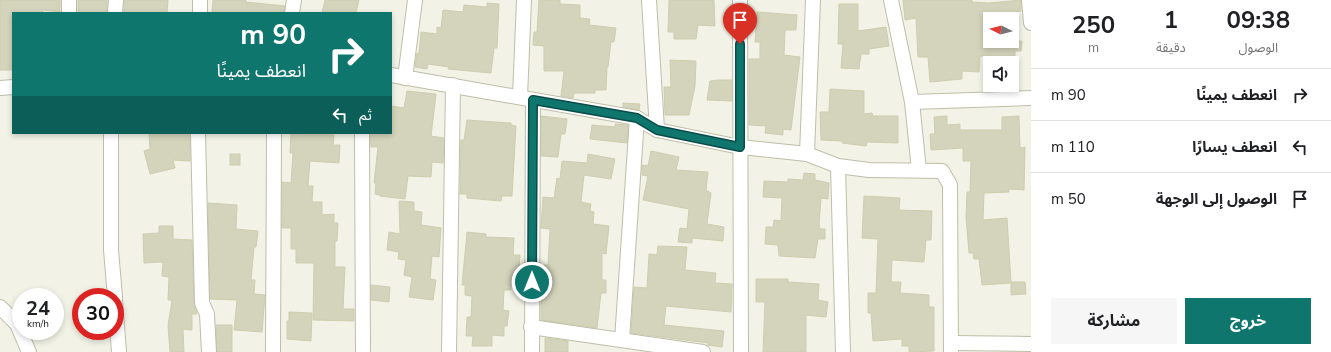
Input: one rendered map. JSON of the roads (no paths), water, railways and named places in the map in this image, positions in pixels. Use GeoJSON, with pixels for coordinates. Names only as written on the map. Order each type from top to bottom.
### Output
{"type":"FeatureCollection","features":[{"type":"Feature","properties":{"kind":"street"},"geometry":{"type":"LineString","coordinates":[[69,0],[69,12]]}},
{"type":"Feature","properties":{"kind":"street"},"geometry":{"type":"LineString","coordinates":[[115,12],[116,0]]}},
{"type":"Feature","properties":{"kind":"street"},"geometry":{"type":"LineString","coordinates":[[200,0],[200,12]]}},
{"type":"Feature","properties":{"kind":"street"},"geometry":{"type":"LineString","coordinates":[[292,12],[294,0]]}},
{"type":"Feature","properties":{"kind":"street"},"geometry":{"type":"LineString","coordinates":[[405,78],[415,0]]}},
{"type":"Feature","properties":{"kind":"street"},"geometry":{"type":"LineString","coordinates":[[524,0],[532,352]]}},
{"type":"Feature","properties":{"kind":"street"},"geometry":{"type":"LineString","coordinates":[[649,0],[657,130]]}},
{"type":"Feature","properties":{"kind":"street"},"geometry":{"type":"LineString","coordinates":[[740,0],[741,352]]}},
{"type":"Feature","properties":{"kind":"street"},"geometry":{"type":"LineString","coordinates":[[807,154],[813,0]]}},
{"type":"Feature","properties":{"kind":"street"},"geometry":{"type":"LineString","coordinates":[[891,0],[912,102],[918,170]]}},
{"type":"Feature","properties":{"kind":"street"},"geometry":{"type":"LineString","coordinates":[[1029,0],[1031,23]]}},
{"type":"Feature","properties":{"kind":"street"},"geometry":{"type":"LineString","coordinates":[[392,75],[637,118],[657,130],[740,147],[807,154],[838,166],[869,170],[942,171],[950,185],[951,347],[1005,348],[1031,344]]}},
{"type":"Feature","properties":{"kind":"street"},"geometry":{"type":"LineString","coordinates":[[449,352],[453,85]]}},
{"type":"Feature","properties":{"kind":"street"},"geometry":{"type":"LineString","coordinates":[[0,88],[12,87]]}},
{"type":"Feature","properties":{"kind":"street"},"geometry":{"type":"LineString","coordinates":[[912,102],[1031,98]]}},
{"type":"Feature","properties":{"kind":"street"},"geometry":{"type":"LineString","coordinates":[[622,340],[637,118]]}},
{"type":"Feature","properties":{"kind":"street"},"geometry":{"type":"LineString","coordinates":[[111,134],[111,250],[114,288]]}},
{"type":"Feature","properties":{"kind":"street"},"geometry":{"type":"LineString","coordinates":[[198,134],[202,303],[207,314],[208,352]]}},
{"type":"Feature","properties":{"kind":"street"},"geometry":{"type":"LineString","coordinates":[[273,352],[274,134]]}},
{"type":"Feature","properties":{"kind":"street"},"geometry":{"type":"LineString","coordinates":[[362,134],[363,352]]}},
{"type":"Feature","properties":{"kind":"street"},"geometry":{"type":"LineString","coordinates":[[838,166],[843,352]]}},
{"type":"Feature","properties":{"kind":"street"},"geometry":{"type":"LineString","coordinates":[[0,307],[17,324],[29,352]]}},
{"type":"Feature","properties":{"kind":"street"},"geometry":{"type":"LineString","coordinates":[[531,327],[703,352]]}},
{"type":"Feature","properties":{"kind":"street"},"geometry":{"type":"LineString","coordinates":[[118,340],[119,352]]}}]}
